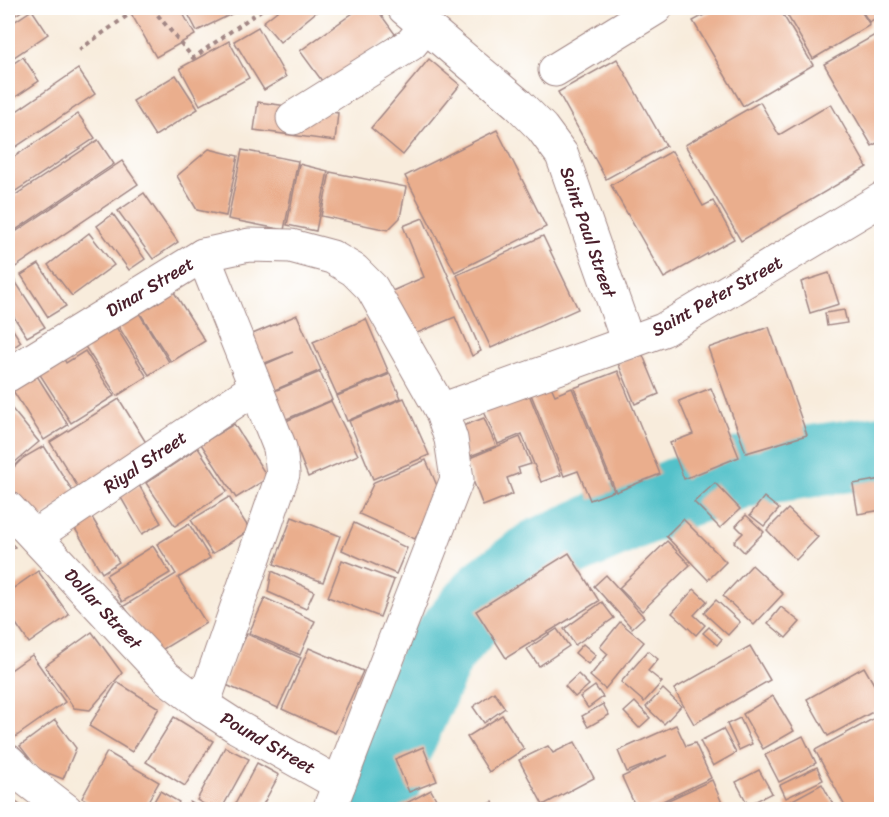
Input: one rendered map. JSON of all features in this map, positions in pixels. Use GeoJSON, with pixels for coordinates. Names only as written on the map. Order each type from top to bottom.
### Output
{"type":"FeatureCollection","features":[{"type":"Feature","properties":{"kind":"street"},"geometry":{"type":"LineString","coordinates":[[555,70],[656,8]]}},
{"type":"Feature","properties":{"kind":"street"},"geometry":{"type":"LineString","coordinates":[[293,117],[411,44],[415,17]]}},
{"type":"Feature","properties":{"kind":"street","name":"Saint Paul Street"},"geometry":{"type":"LineString","coordinates":[[415,17],[518,104],[542,128],[562,155],[628,342]]}},
{"type":"Feature","properties":{"kind":"street","name":"Saint Peter Street"},"geometry":{"type":"LineString","coordinates":[[441,410],[663,330],[875,211]]}},
{"type":"Feature","properties":{"kind":"street","name":"Dinar Street"},"geometry":{"type":"LineString","coordinates":[[8,375],[203,255],[249,244],[291,246],[332,257],[354,270],[372,288],[441,410]]}},
{"type":"Feature","properties":{"kind":"street","name":"Pound Street"},"geometry":{"type":"LineString","coordinates":[[203,255],[280,448],[283,474],[203,705],[334,797],[457,479],[451,439],[441,410]]}},
{"type":"Feature","properties":{"kind":"street","name":"Riyal Street"},"geometry":{"type":"LineString","coordinates":[[34,536],[255,388]]}},
{"type":"Feature","properties":{"kind":"street","name":"Dollar Street"},"geometry":{"type":"LineString","coordinates":[[8,508],[166,677],[203,705]]}},
{"type":"Feature","properties":{"kind":"street"},"geometry":{"type":"LineString","coordinates":[[8,761],[27,780],[66,810]]}},
{"type":"Feature","properties":{"kind":"path"},"geometry":{"type":"LineString","coordinates":[[79,50],[138,8]]}},
{"type":"Feature","properties":{"kind":"path"},"geometry":{"type":"LineString","coordinates":[[152,8],[193,58],[264,8]]}},
{"type":"Feature","properties":{"kind":"building"},"geometry":{"type":"Polygon","coordinates":[[[8,8],[26,8],[8,20],[8,8]]]}},
{"type":"Feature","properties":{"kind":"building"},"geometry":{"type":"Polygon","coordinates":[[[128,8],[180,8],[195,35],[156,57],[128,8]]]}},
{"type":"Feature","properties":{"kind":"building"},"geometry":{"type":"Polygon","coordinates":[[[185,8],[239,8],[240,10],[197,31],[185,8]]]}},
{"type":"Feature","properties":{"kind":"building"},"geometry":{"type":"Polygon","coordinates":[[[281,8],[321,8],[280,42],[263,22],[281,8]]]}},
{"type":"Feature","properties":{"kind":"building"},"geometry":{"type":"Polygon","coordinates":[[[360,8],[376,8],[395,34],[325,85],[300,51],[360,8]]]}},
{"type":"Feature","properties":{"kind":"building"},"geometry":{"type":"Polygon","coordinates":[[[717,8],[779,8],[813,65],[743,106],[693,21],[717,8]]]}},
{"type":"Feature","properties":{"kind":"building"},"geometry":{"type":"Polygon","coordinates":[[[783,8],[859,8],[870,25],[813,59],[783,8]]]}},
{"type":"Feature","properties":{"kind":"building"},"geometry":{"type":"Polygon","coordinates":[[[860,8],[882,8],[882,15],[869,22],[860,8]]]}},
{"type":"Feature","properties":{"kind":"building"},"geometry":{"type":"Polygon","coordinates":[[[32,10],[48,34],[8,61],[8,26],[32,10]]]}},
{"type":"Feature","properties":{"kind":"building"},"geometry":{"type":"Polygon","coordinates":[[[258,27],[286,77],[264,90],[234,41],[258,27]]]}},
{"type":"Feature","properties":{"kind":"building"},"geometry":{"type":"Polygon","coordinates":[[[882,31],[882,140],[872,146],[824,64],[882,31]]]}},
{"type":"Feature","properties":{"kind":"building"},"geometry":{"type":"Polygon","coordinates":[[[229,41],[249,78],[200,105],[180,68],[229,41]]]}},
{"type":"Feature","properties":{"kind":"building"},"geometry":{"type":"Polygon","coordinates":[[[23,57],[39,81],[8,102],[8,67],[23,57]]]}},
{"type":"Feature","properties":{"kind":"building"},"geometry":{"type":"Polygon","coordinates":[[[429,59],[460,85],[403,155],[371,128],[429,59]]]}},
{"type":"Feature","properties":{"kind":"building"},"geometry":{"type":"Polygon","coordinates":[[[617,59],[666,146],[606,179],[558,92],[617,59]]]}},
{"type":"Feature","properties":{"kind":"building"},"geometry":{"type":"Polygon","coordinates":[[[78,69],[95,94],[8,152],[8,117],[78,69]]]}},
{"type":"Feature","properties":{"kind":"building"},"geometry":{"type":"Polygon","coordinates":[[[176,75],[198,109],[155,136],[133,101],[176,75]]]}},
{"type":"Feature","properties":{"kind":"building"},"geometry":{"type":"Polygon","coordinates":[[[258,102],[338,113],[335,141],[254,130],[258,102]]]}},
{"type":"Feature","properties":{"kind":"building"},"geometry":{"type":"Polygon","coordinates":[[[760,102],[779,135],[831,104],[867,167],[741,241],[685,145],[760,102]]]}},
{"type":"Feature","properties":{"kind":"building"},"geometry":{"type":"Polygon","coordinates":[[[78,114],[95,138],[8,196],[8,161],[78,114]]]}},
{"type":"Feature","properties":{"kind":"building"},"geometry":{"type":"Polygon","coordinates":[[[497,130],[546,227],[455,272],[405,176],[497,130]]]}},
{"type":"Feature","properties":{"kind":"building"},"geometry":{"type":"Polygon","coordinates":[[[98,140],[114,164],[8,235],[8,200],[98,140]]]}},
{"type":"Feature","properties":{"kind":"building"},"geometry":{"type":"Polygon","coordinates":[[[209,149],[238,156],[226,216],[197,210],[177,176],[209,149]]]}},
{"type":"Feature","properties":{"kind":"building"},"geometry":{"type":"Polygon","coordinates":[[[242,150],[298,161],[284,230],[228,219],[242,150]]]}},
{"type":"Feature","properties":{"kind":"building"},"geometry":{"type":"Polygon","coordinates":[[[672,151],[703,206],[713,201],[734,239],[664,278],[611,185],[672,151]]]}},
{"type":"Feature","properties":{"kind":"building"},"geometry":{"type":"Polygon","coordinates":[[[122,161],[138,184],[8,272],[8,237],[122,161]]]}},
{"type":"Feature","properties":{"kind":"building"},"geometry":{"type":"Polygon","coordinates":[[[299,164],[328,171],[316,231],[287,225],[299,164]]]}},
{"type":"Feature","properties":{"kind":"building"},"geometry":{"type":"Polygon","coordinates":[[[330,172],[406,187],[400,218],[388,230],[321,216],[330,172]]]}},
{"type":"Feature","properties":{"kind":"building"},"geometry":{"type":"Polygon","coordinates":[[[144,193],[178,242],[153,259],[118,211],[144,193]]]}},
{"type":"Feature","properties":{"kind":"building"},"geometry":{"type":"Polygon","coordinates":[[[113,214],[145,259],[129,270],[97,226],[113,214]]]}},
{"type":"Feature","properties":{"kind":"building"},"geometry":{"type":"Polygon","coordinates":[[[423,218],[481,351],[472,356],[455,317],[410,336],[390,292],[424,277],[403,226],[423,218]]]}},
{"type":"Feature","properties":{"kind":"building"},"geometry":{"type":"Polygon","coordinates":[[[89,233],[114,265],[72,296],[48,265],[89,233]]]}},
{"type":"Feature","properties":{"kind":"building"},"geometry":{"type":"Polygon","coordinates":[[[543,236],[578,309],[491,348],[457,275],[543,236]]]}},
{"type":"Feature","properties":{"kind":"building"},"geometry":{"type":"Polygon","coordinates":[[[39,264],[66,306],[48,317],[21,275],[39,264]]]}},
{"type":"Feature","properties":{"kind":"building"},"geometry":{"type":"Polygon","coordinates":[[[829,273],[839,304],[810,313],[801,282],[829,273]]]}},
{"type":"Feature","properties":{"kind":"building"},"geometry":{"type":"Polygon","coordinates":[[[15,281],[45,327],[27,337],[8,308],[8,288],[15,281]]]}},
{"type":"Feature","properties":{"kind":"building"},"geometry":{"type":"Polygon","coordinates":[[[172,289],[205,341],[171,362],[138,310],[172,289]]]}},
{"type":"Feature","properties":{"kind":"building"},"geometry":{"type":"Polygon","coordinates":[[[844,310],[847,323],[827,326],[825,313],[844,310]]]}},
{"type":"Feature","properties":{"kind":"building"},"geometry":{"type":"Polygon","coordinates":[[[139,313],[169,362],[149,375],[118,326],[139,313]]]}},
{"type":"Feature","properties":{"kind":"building"},"geometry":{"type":"Polygon","coordinates":[[[297,315],[321,370],[270,392],[259,367],[293,352],[260,365],[248,336],[297,315]]]}},
{"type":"Feature","properties":{"kind":"building"},"geometry":{"type":"Polygon","coordinates":[[[366,319],[389,373],[337,395],[313,342],[366,319]]]}},
{"type":"Feature","properties":{"kind":"building"},"geometry":{"type":"Polygon","coordinates":[[[8,322],[21,342],[8,351],[8,322]]]}},
{"type":"Feature","properties":{"kind":"building"},"geometry":{"type":"Polygon","coordinates":[[[113,322],[147,377],[117,396],[82,342],[113,322]]]}},
{"type":"Feature","properties":{"kind":"building"},"geometry":{"type":"Polygon","coordinates":[[[769,327],[807,435],[746,453],[708,348],[769,327]]]}},
{"type":"Feature","properties":{"kind":"building"},"geometry":{"type":"Polygon","coordinates":[[[85,351],[114,396],[71,423],[39,373],[63,357],[66,363],[85,351]]]}},
{"type":"Feature","properties":{"kind":"building"},"geometry":{"type":"Polygon","coordinates":[[[642,353],[659,394],[635,404],[618,363],[642,353]]]}},
{"type":"Feature","properties":{"kind":"building"},"geometry":{"type":"Polygon","coordinates":[[[34,371],[68,425],[44,440],[10,386],[34,371]]]}},
{"type":"Feature","properties":{"kind":"building"},"geometry":{"type":"Polygon","coordinates":[[[618,371],[660,474],[616,492],[574,388],[618,371]]]}},
{"type":"Feature","properties":{"kind":"building"},"geometry":{"type":"Polygon","coordinates":[[[320,372],[332,400],[284,420],[272,392],[320,372]]]}},
{"type":"Feature","properties":{"kind":"building"},"geometry":{"type":"Polygon","coordinates":[[[390,374],[401,398],[347,421],[337,396],[390,374]]]}},
{"type":"Feature","properties":{"kind":"building"},"geometry":{"type":"Polygon","coordinates":[[[550,384],[555,395],[572,388],[614,491],[590,500],[578,471],[564,476],[530,392],[550,384]]]}},
{"type":"Feature","properties":{"kind":"building"},"geometry":{"type":"Polygon","coordinates":[[[711,388],[739,457],[684,479],[670,443],[693,434],[679,401],[711,388]]]}},
{"type":"Feature","properties":{"kind":"building"},"geometry":{"type":"Polygon","coordinates":[[[529,394],[561,475],[541,482],[522,434],[498,444],[483,409],[529,394]]]}},
{"type":"Feature","properties":{"kind":"building"},"geometry":{"type":"Polygon","coordinates":[[[404,398],[429,455],[373,479],[349,421],[404,398]]]}},
{"type":"Feature","properties":{"kind":"building"},"geometry":{"type":"Polygon","coordinates":[[[119,399],[150,449],[81,492],[50,442],[119,399]]]}},
{"type":"Feature","properties":{"kind":"building"},"geometry":{"type":"Polygon","coordinates":[[[331,401],[358,455],[308,477],[286,421],[331,401]]]}},
{"type":"Feature","properties":{"kind":"building"},"geometry":{"type":"Polygon","coordinates":[[[8,404],[39,442],[8,468],[8,404]]]}},
{"type":"Feature","properties":{"kind":"building"},"geometry":{"type":"Polygon","coordinates":[[[484,418],[496,446],[465,458],[460,427],[484,418]]]}},
{"type":"Feature","properties":{"kind":"building"},"geometry":{"type":"Polygon","coordinates":[[[234,424],[268,478],[236,498],[201,444],[234,424]]]}},
{"type":"Feature","properties":{"kind":"building"},"geometry":{"type":"Polygon","coordinates":[[[520,437],[531,464],[518,468],[520,473],[507,478],[513,494],[483,506],[465,460],[520,437]]]}},
{"type":"Feature","properties":{"kind":"building"},"geometry":{"type":"Polygon","coordinates":[[[44,446],[74,493],[40,519],[8,484],[8,473],[23,458],[44,446]]]}},
{"type":"Feature","properties":{"kind":"building"},"geometry":{"type":"Polygon","coordinates":[[[198,448],[227,491],[175,526],[146,483],[198,448]]]}},
{"type":"Feature","properties":{"kind":"building"},"geometry":{"type":"Polygon","coordinates":[[[426,460],[438,488],[415,539],[359,514],[374,482],[426,460]]]}},
{"type":"Feature","properties":{"kind":"building"},"geometry":{"type":"Polygon","coordinates":[[[882,479],[882,510],[858,514],[853,484],[882,479]]]}},
{"type":"Feature","properties":{"kind":"building"},"geometry":{"type":"Polygon","coordinates":[[[715,483],[740,509],[720,528],[694,502],[715,483]]]}},
{"type":"Feature","properties":{"kind":"building"},"geometry":{"type":"Polygon","coordinates":[[[139,485],[161,523],[142,534],[120,496],[139,485]]]}},
{"type":"Feature","properties":{"kind":"building"},"geometry":{"type":"Polygon","coordinates":[[[229,497],[250,530],[212,554],[191,520],[229,497]]]}},
{"type":"Feature","properties":{"kind":"building"},"geometry":{"type":"Polygon","coordinates":[[[764,497],[779,509],[764,526],[750,515],[764,497]]]}},
{"type":"Feature","properties":{"kind":"building"},"geometry":{"type":"Polygon","coordinates":[[[788,509],[818,537],[796,560],[767,530],[788,509]]]}},
{"type":"Feature","properties":{"kind":"building"},"geometry":{"type":"Polygon","coordinates":[[[746,515],[764,532],[744,552],[734,542],[743,533],[736,526],[746,515]]]}},
{"type":"Feature","properties":{"kind":"building"},"geometry":{"type":"Polygon","coordinates":[[[91,516],[119,562],[102,573],[74,527],[91,516]]]}},
{"type":"Feature","properties":{"kind":"building"},"geometry":{"type":"Polygon","coordinates":[[[292,517],[340,536],[323,582],[274,564],[292,517]]]}},
{"type":"Feature","properties":{"kind":"building"},"geometry":{"type":"Polygon","coordinates":[[[683,519],[726,562],[708,580],[666,536],[683,519]]]}},
{"type":"Feature","properties":{"kind":"building"},"geometry":{"type":"Polygon","coordinates":[[[354,523],[407,548],[396,574],[342,550],[354,523]]]}},
{"type":"Feature","properties":{"kind":"building"},"geometry":{"type":"Polygon","coordinates":[[[189,524],[210,558],[178,578],[206,623],[155,654],[124,606],[176,574],[157,544],[189,524]]]}},
{"type":"Feature","properties":{"kind":"building"},"geometry":{"type":"Polygon","coordinates":[[[8,540],[15,547],[8,554],[8,540]]]}},
{"type":"Feature","properties":{"kind":"building"},"geometry":{"type":"Polygon","coordinates":[[[667,541],[690,565],[642,611],[619,588],[667,541]]]}},
{"type":"Feature","properties":{"kind":"building"},"geometry":{"type":"Polygon","coordinates":[[[153,546],[170,573],[122,602],[106,575],[153,546]]]}},
{"type":"Feature","properties":{"kind":"building"},"geometry":{"type":"Polygon","coordinates":[[[569,553],[599,601],[506,658],[476,611],[569,553]]]}},
{"type":"Feature","properties":{"kind":"building"},"geometry":{"type":"Polygon","coordinates":[[[342,560],[394,580],[380,617],[328,597],[342,560]]]}},
{"type":"Feature","properties":{"kind":"building"},"geometry":{"type":"Polygon","coordinates":[[[752,565],[783,594],[754,625],[723,596],[752,565]]]}},
{"type":"Feature","properties":{"kind":"building"},"geometry":{"type":"Polygon","coordinates":[[[38,571],[69,615],[29,643],[8,612],[8,592],[38,571]]]}},
{"type":"Feature","properties":{"kind":"building"},"geometry":{"type":"Polygon","coordinates":[[[272,571],[314,591],[306,609],[268,592],[272,571]]]}},
{"type":"Feature","properties":{"kind":"building"},"geometry":{"type":"Polygon","coordinates":[[[606,575],[644,617],[632,628],[594,586],[606,575]]]}},
{"type":"Feature","properties":{"kind":"building"},"geometry":{"type":"Polygon","coordinates":[[[694,589],[707,601],[694,615],[705,625],[696,635],[672,613],[694,589]]]}},
{"type":"Feature","properties":{"kind":"building"},"geometry":{"type":"Polygon","coordinates":[[[265,598],[315,621],[300,655],[249,633],[265,598]]]}},
{"type":"Feature","properties":{"kind":"building"},"geometry":{"type":"Polygon","coordinates":[[[716,600],[740,622],[728,635],[704,613],[716,600]]]}},
{"type":"Feature","properties":{"kind":"building"},"geometry":{"type":"Polygon","coordinates":[[[602,602],[614,618],[575,645],[564,629],[602,602]]]}},
{"type":"Feature","properties":{"kind":"building"},"geometry":{"type":"Polygon","coordinates":[[[781,607],[800,622],[786,638],[768,623],[781,607]]]}},
{"type":"Feature","properties":{"kind":"building"},"geometry":{"type":"Polygon","coordinates":[[[620,622],[644,642],[605,689],[590,676],[608,654],[600,647],[620,622]]]}},
{"type":"Feature","properties":{"kind":"building"},"geometry":{"type":"Polygon","coordinates":[[[709,627],[722,639],[717,645],[703,633],[709,627]]]}},
{"type":"Feature","properties":{"kind":"building"},"geometry":{"type":"Polygon","coordinates":[[[557,629],[569,646],[539,666],[527,649],[557,629]]]}},
{"type":"Feature","properties":{"kind":"building"},"geometry":{"type":"Polygon","coordinates":[[[92,632],[122,673],[90,710],[74,708],[45,666],[92,632]]]}},
{"type":"Feature","properties":{"kind":"building"},"geometry":{"type":"Polygon","coordinates":[[[247,634],[301,658],[278,708],[224,684],[247,634]]]}},
{"type":"Feature","properties":{"kind":"building"},"geometry":{"type":"Polygon","coordinates":[[[583,644],[596,655],[588,664],[575,653],[583,644]]]}},
{"type":"Feature","properties":{"kind":"building"},"geometry":{"type":"Polygon","coordinates":[[[750,646],[770,680],[694,724],[674,689],[750,646]]]}},
{"type":"Feature","properties":{"kind":"building"},"geometry":{"type":"Polygon","coordinates":[[[309,648],[363,671],[335,733],[282,709],[309,648]]]}},
{"type":"Feature","properties":{"kind":"building"},"geometry":{"type":"Polygon","coordinates":[[[648,651],[658,659],[648,671],[662,682],[644,702],[621,682],[648,651]]]}},
{"type":"Feature","properties":{"kind":"building"},"geometry":{"type":"Polygon","coordinates":[[[32,655],[65,702],[11,740],[8,734],[8,672],[32,655]]]}},
{"type":"Feature","properties":{"kind":"building"},"geometry":{"type":"Polygon","coordinates":[[[864,667],[882,698],[882,707],[828,736],[807,699],[864,667]]]}},
{"type":"Feature","properties":{"kind":"building"},"geometry":{"type":"Polygon","coordinates":[[[578,674],[589,685],[575,697],[565,686],[578,674]]]}},
{"type":"Feature","properties":{"kind":"building"},"geometry":{"type":"Polygon","coordinates":[[[117,682],[159,708],[132,752],[89,726],[117,682]]]}},
{"type":"Feature","properties":{"kind":"building"},"geometry":{"type":"Polygon","coordinates":[[[595,686],[603,697],[588,708],[580,697],[595,686]]]}},
{"type":"Feature","properties":{"kind":"building"},"geometry":{"type":"Polygon","coordinates":[[[663,689],[681,706],[664,724],[646,707],[663,689]]]}},
{"type":"Feature","properties":{"kind":"building"},"geometry":{"type":"Polygon","coordinates":[[[494,692],[505,708],[484,723],[473,707],[494,692]]]}},
{"type":"Feature","properties":{"kind":"building"},"geometry":{"type":"Polygon","coordinates":[[[773,696],[794,731],[763,749],[743,714],[773,696]]]}},
{"type":"Feature","properties":{"kind":"building"},"geometry":{"type":"Polygon","coordinates":[[[635,702],[650,718],[639,728],[624,712],[635,702]]]}},
{"type":"Feature","properties":{"kind":"building"},"geometry":{"type":"Polygon","coordinates":[[[603,704],[609,715],[588,727],[582,716],[603,704]]]}},
{"type":"Feature","properties":{"kind":"building"},"geometry":{"type":"Polygon","coordinates":[[[882,714],[882,801],[865,810],[847,810],[815,750],[882,714]]]}},
{"type":"Feature","properties":{"kind":"building"},"geometry":{"type":"Polygon","coordinates":[[[502,715],[524,749],[489,772],[467,737],[502,715]]]}},
{"type":"Feature","properties":{"kind":"building"},"geometry":{"type":"Polygon","coordinates":[[[174,717],[213,741],[185,786],[146,762],[174,717]]]}},
{"type":"Feature","properties":{"kind":"building"},"geometry":{"type":"Polygon","coordinates":[[[740,718],[752,744],[739,750],[727,724],[740,718]]]}},
{"type":"Feature","properties":{"kind":"building"},"geometry":{"type":"Polygon","coordinates":[[[55,720],[76,748],[63,779],[38,769],[20,746],[55,720]]]}},
{"type":"Feature","properties":{"kind":"building"},"geometry":{"type":"Polygon","coordinates":[[[676,725],[686,746],[695,743],[711,778],[644,810],[637,810],[622,777],[668,755],[627,772],[618,751],[676,725]]]}},
{"type":"Feature","properties":{"kind":"building"},"geometry":{"type":"Polygon","coordinates":[[[723,729],[736,753],[713,766],[700,741],[723,729]]]}},
{"type":"Feature","properties":{"kind":"building"},"geometry":{"type":"Polygon","coordinates":[[[803,736],[816,763],[779,782],[765,755],[803,736]]]}},
{"type":"Feature","properties":{"kind":"building"},"geometry":{"type":"Polygon","coordinates":[[[575,742],[594,778],[543,805],[519,760],[548,746],[553,753],[575,742]]]}},
{"type":"Feature","properties":{"kind":"building"},"geometry":{"type":"Polygon","coordinates":[[[225,747],[249,759],[221,810],[213,810],[197,800],[225,747]]]}},
{"type":"Feature","properties":{"kind":"building"},"geometry":{"type":"Polygon","coordinates":[[[423,747],[437,781],[409,792],[395,759],[423,747]]]}},
{"type":"Feature","properties":{"kind":"building"},"geometry":{"type":"Polygon","coordinates":[[[107,752],[159,782],[143,810],[103,810],[82,798],[107,752]]]}},
{"type":"Feature","properties":{"kind":"building"},"geometry":{"type":"Polygon","coordinates":[[[257,763],[279,775],[260,810],[232,810],[257,763]]]}},
{"type":"Feature","properties":{"kind":"building"},"geometry":{"type":"Polygon","coordinates":[[[817,767],[823,780],[786,798],[780,785],[817,767]]]}},
{"type":"Feature","properties":{"kind":"building"},"geometry":{"type":"Polygon","coordinates":[[[759,770],[772,793],[748,805],[736,782],[759,770]]]}},
{"type":"Feature","properties":{"kind":"building"},"geometry":{"type":"Polygon","coordinates":[[[712,780],[725,810],[647,810],[712,780]]]}},
{"type":"Feature","properties":{"kind":"building"},"geometry":{"type":"Polygon","coordinates":[[[822,784],[834,806],[827,810],[787,810],[785,804],[822,784]]]}},
{"type":"Feature","properties":{"kind":"building"},"geometry":{"type":"Polygon","coordinates":[[[431,790],[442,810],[398,810],[397,808],[431,790]]]}},
{"type":"Feature","properties":{"kind":"building"},"geometry":{"type":"Polygon","coordinates":[[[160,791],[179,802],[175,810],[149,810],[160,791]]]}},
{"type":"Feature","properties":{"kind":"building"},"geometry":{"type":"Polygon","coordinates":[[[13,800],[27,810],[8,810],[13,800]]]}},
{"type":"Feature","properties":{"kind":"building"},"geometry":{"type":"Polygon","coordinates":[[[190,802],[204,810],[185,810],[190,802]]]}},
{"type":"Feature","properties":{"kind":"building"},"geometry":{"type":"Polygon","coordinates":[[[493,802],[496,810],[476,810],[493,802]]]}},
{"type":"Feature","properties":{"kind":"waterway"},"geometry":{"type":"LineString","coordinates":[[375,810],[398,743],[440,650],[490,591],[540,554],[679,493],[751,470],[882,451]]}}]}
